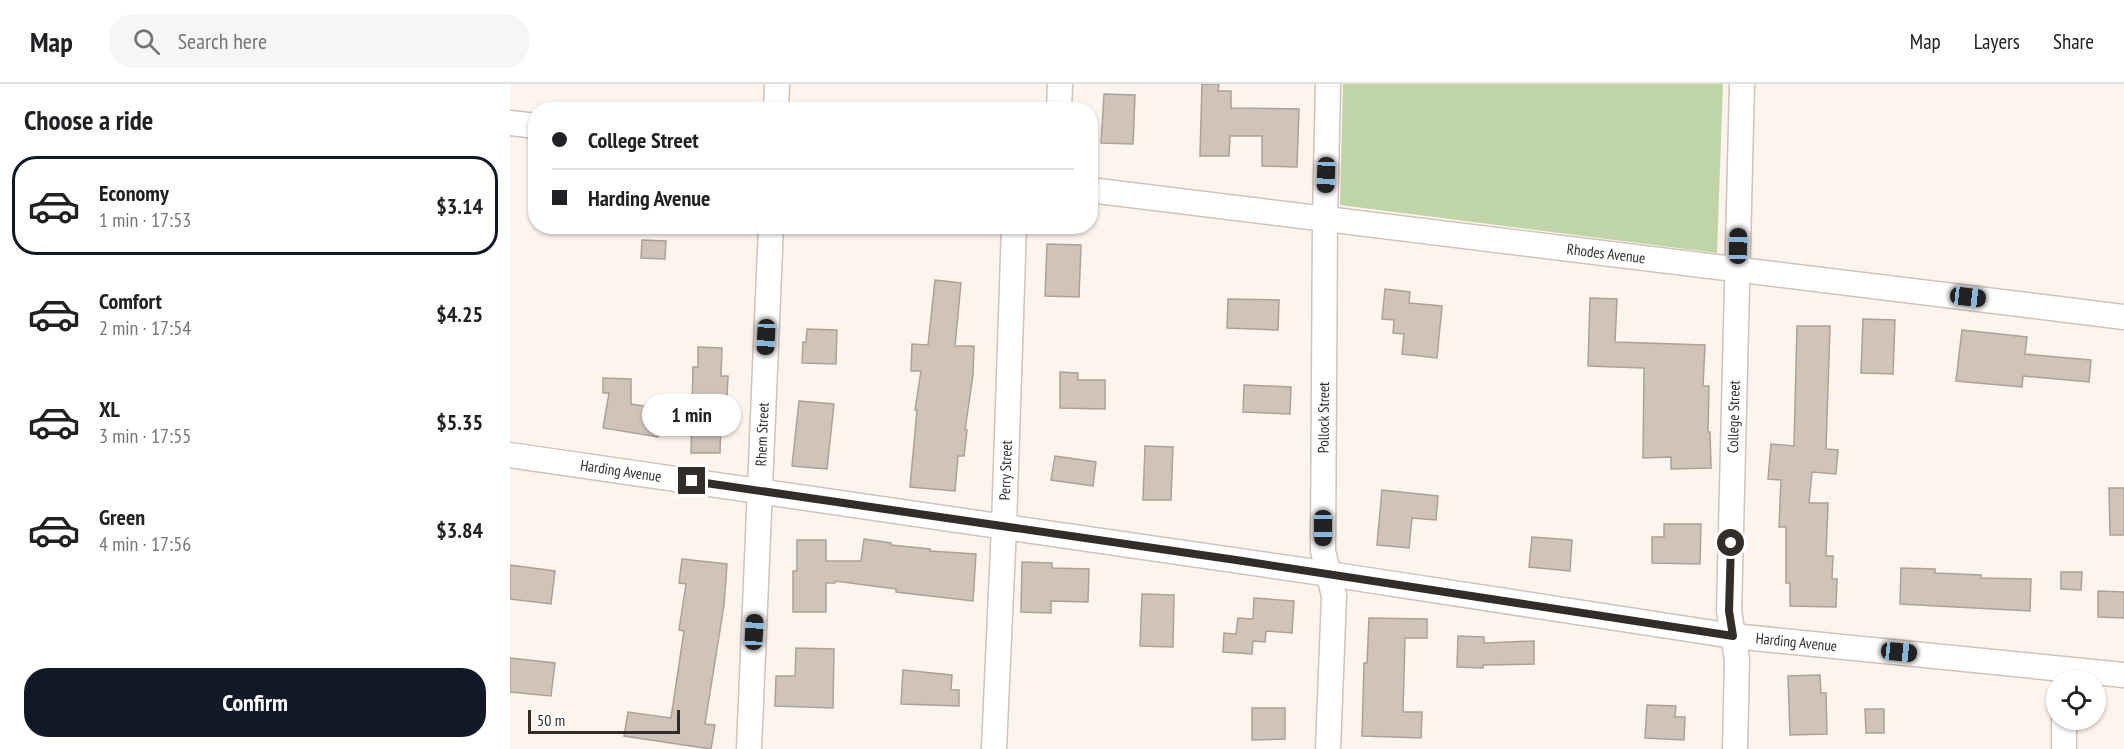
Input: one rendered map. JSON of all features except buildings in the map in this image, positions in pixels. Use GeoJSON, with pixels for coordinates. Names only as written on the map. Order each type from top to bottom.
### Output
{"type":"FeatureCollection","features":[{"type":"Feature","properties":{"kind":"street"},"geometry":{"type":"LineString","coordinates":[[776,102],[777,84]]}},
{"type":"Feature","properties":{"kind":"street"},"geometry":{"type":"LineString","coordinates":[[1059,102],[1060,84]]}},
{"type":"Feature","properties":{"kind":"street","name":"Pollock Street"},"geometry":{"type":"LineString","coordinates":[[1328,84],[1323,551],[1334,596],[1328,749]]}},
{"type":"Feature","properties":{"kind":"street","name":"College Street"},"geometry":{"type":"LineString","coordinates":[[1735,749],[1737,660],[1729,611],[1742,84]]}},
{"type":"Feature","properties":{"kind":"street"},"geometry":{"type":"LineString","coordinates":[[510,123],[528,125]]}},
{"type":"Feature","properties":{"kind":"street","name":"Rhodes Avenue"},"geometry":{"type":"LineString","coordinates":[[1098,191],[2124,317]]}},
{"type":"Feature","properties":{"kind":"street","name":"Rhem Street"},"geometry":{"type":"LineString","coordinates":[[749,749],[771,234]]}},
{"type":"Feature","properties":{"kind":"street","name":"Perry Street"},"geometry":{"type":"LineString","coordinates":[[994,749],[1014,234]]}},
{"type":"Feature","properties":{"kind":"street","name":"Harding Avenue"},"geometry":{"type":"LineString","coordinates":[[510,455],[1329,574],[1733,636],[2046,673]]}},
{"type":"Feature","properties":{"kind":"street","name":"Harding Avenue"},"geometry":{"type":"LineString","coordinates":[[2106,675],[2124,675]]}},
{"type":"Feature","properties":{"kind":"street"},"geometry":{"type":"LineString","coordinates":[[2064,730],[2064,749]]}},
{"type":"Feature","properties":{"kind":"green space"},"geometry":{"type":"Polygon","coordinates":[[[1343,84],[1723,84],[1717,253],[1340,205],[1343,84]]]}},
{"type":"Feature","properties":{"kind":"route"},"geometry":{"type":"LineString","coordinates":[[692,481],[1236,560],[1733,636],[1729,611],[1731,543]]}}]}
